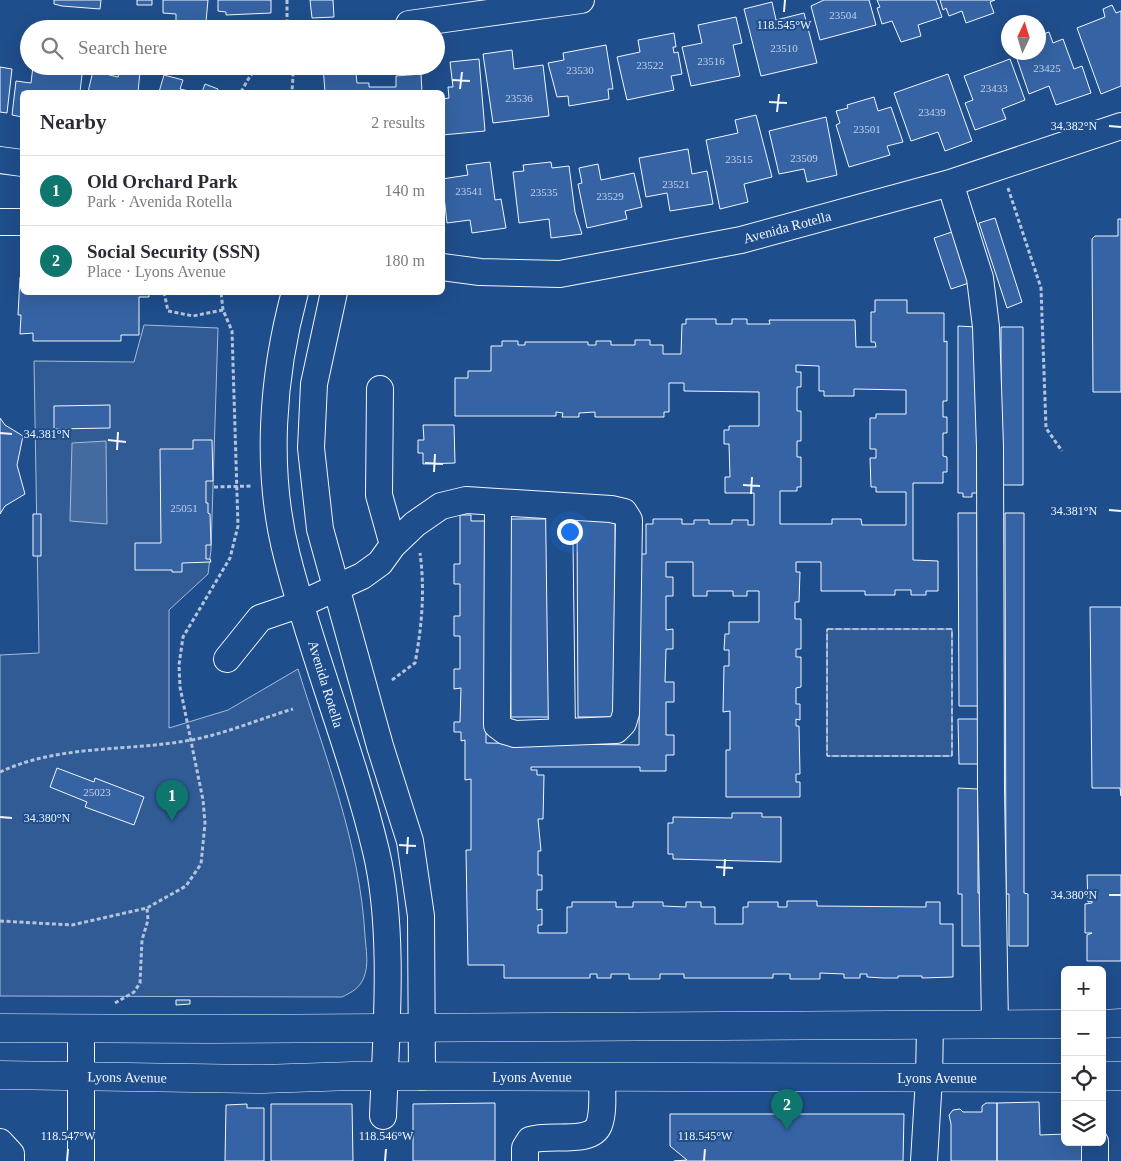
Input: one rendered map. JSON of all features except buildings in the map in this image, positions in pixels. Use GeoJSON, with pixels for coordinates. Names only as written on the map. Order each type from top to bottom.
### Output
{"type":"FeatureCollection","features":[{"type":"Feature","properties":{"kind":"main road"},"geometry":{"type":"LineString","coordinates":[[1106,1024],[1121,1023]]}},
{"type":"Feature","properties":{"kind":"main road"},"geometry":{"type":"LineString","coordinates":[[0,1028],[422,1028],[1061,1024]]}},
{"type":"Feature","properties":{"kind":"main road","name":"Lyons Avenue"},"geometry":{"type":"LineString","coordinates":[[0,1075],[262,1079],[385,1076],[1061,1078]]}},
{"type":"Feature","properties":{"kind":"main road"},"geometry":{"type":"LineString","coordinates":[[1106,1076],[1121,1076]]}},
{"type":"Feature","properties":{"kind":"street"},"geometry":{"type":"LineString","coordinates":[[437,20],[581,0]]}},
{"type":"Feature","properties":{"kind":"street","name":"Avenida Rotella"},"geometry":{"type":"LineString","coordinates":[[445,267],[480,272],[560,274],[741,240],[950,183],[1121,126]]}},
{"type":"Feature","properties":{"kind":"street"},"geometry":{"type":"LineString","coordinates":[[0,160],[20,163]]}},
{"type":"Feature","properties":{"kind":"street"},"geometry":{"type":"LineString","coordinates":[[950,183],[980,278],[986,327],[990,447],[994,1024]]}},
{"type":"Feature","properties":{"kind":"street"},"geometry":{"type":"LineString","coordinates":[[0,222],[20,222]]}},
{"type":"Feature","properties":{"kind":"street","name":"Avenida Rotella"},"geometry":{"type":"LineString","coordinates":[[294,295],[280,360],[275,416],[276,486],[286,554],[376,852],[386,917],[386,1028],[383,1116]]}},
{"type":"Feature","properties":{"kind":"street"},"geometry":{"type":"LineString","coordinates":[[333,295],[314,384],[311,448],[320,529],[335,588],[410,842],[421,916],[422,1077]]}},
{"type":"Feature","properties":{"kind":"street"},"geometry":{"type":"LineString","coordinates":[[380,389],[379,495],[393,545]]}},
{"type":"Feature","properties":{"kind":"street"},"geometry":{"type":"LineString","coordinates":[[227,659],[260,618],[301,604],[362,576],[380,563],[393,545],[415,524],[441,506],[466,500],[611,508],[624,512],[629,520],[626,713],[623,723],[616,730],[515,734],[505,731],[498,725],[498,502]]}},
{"type":"Feature","properties":{"kind":"street"},"geometry":{"type":"LineString","coordinates":[[559,506],[562,732]]}},
{"type":"Feature","properties":{"kind":"street"},"geometry":{"type":"LineString","coordinates":[[924,1161],[930,1025]]}},
{"type":"Feature","properties":{"kind":"street"},"geometry":{"type":"LineString","coordinates":[[81,1029],[82,1161]]}},
{"type":"Feature","properties":{"kind":"street"},"geometry":{"type":"LineString","coordinates":[[525,1161],[525,1148],[530,1140],[540,1136],[586,1137],[594,1134],[600,1124],[602,1077]]}},
{"type":"Feature","properties":{"kind":"street"},"geometry":{"type":"LineString","coordinates":[[0,1142],[11,1154],[11,1161]]}},
{"type":"Feature","properties":{"kind":"street"},"geometry":{"type":"LineString","coordinates":[[1095,1146],[1095,1161]]}},
{"type":"Feature","properties":{"kind":"path"},"geometry":{"type":"LineString","coordinates":[[287,0],[287,20]]}},
{"type":"Feature","properties":{"kind":"path"},"geometry":{"type":"LineString","coordinates":[[242,90],[251,75]]}},
{"type":"Feature","properties":{"kind":"path"},"geometry":{"type":"LineString","coordinates":[[292,90],[293,75]]}},
{"type":"Feature","properties":{"kind":"path"},"geometry":{"type":"LineString","coordinates":[[1000,166],[1041,288],[1046,428],[1062,451]]}},
{"type":"Feature","properties":{"kind":"path"},"geometry":{"type":"LineString","coordinates":[[165,295],[168,311],[193,316],[223,310]]}},
{"type":"Feature","properties":{"kind":"path"},"geometry":{"type":"LineString","coordinates":[[0,921],[72,925],[147,908],[186,886],[201,864],[205,823],[203,800],[180,688],[178,665],[183,636],[230,558],[238,526],[238,487],[232,388],[232,331],[223,310],[221,295]]}},
{"type":"Feature","properties":{"kind":"path"},"geometry":{"type":"LineString","coordinates":[[214,487],[246,486]]}},
{"type":"Feature","properties":{"kind":"path"},"geometry":{"type":"LineString","coordinates":[[392,680],[415,663],[422,626],[422,572],[415,524]]}},
{"type":"Feature","properties":{"kind":"path"},"geometry":{"type":"LineString","coordinates":[[0,772],[19,763],[74,752],[191,740],[293,709]]}},
{"type":"Feature","properties":{"kind":"path"},"geometry":{"type":"LineString","coordinates":[[115,1003],[134,992],[140,983],[142,940],[148,920],[147,908]]}},
{"type":"Feature","properties":{"kind":"shaded area"},"geometry":{"type":"Polygon","coordinates":[[[144,325],[218,328],[211,550],[208,574],[169,610],[169,728],[228,710],[298,669],[340,801],[349,834],[362,902],[367,957],[366,972],[358,987],[342,997],[0,996],[0,655],[39,653],[34,361],[134,362],[144,325]]]}},
{"type":"Feature","properties":{"kind":"shaded area"},"geometry":{"type":"Polygon","coordinates":[[[106,441],[107,524],[70,521],[72,443],[106,441]]]}},
{"type":"Feature","properties":{"kind":"shaded area"},"geometry":{"type":"Polygon","coordinates":[[[827,629],[952,629],[952,756],[827,756],[827,629]]]}},
{"type":"Feature","properties":{"kind":"fence"},"geometry":{"type":"LineString","coordinates":[[827,629],[952,629],[952,756],[827,756],[827,629]]}},
{"type":"Feature","properties":{"kind":"place","name":"Old Orchard Park"},"geometry":{"type":"Point","coordinates":[172,821]}},
{"type":"Feature","properties":{"kind":"place","name":"Social Security (SSN)"},"geometry":{"type":"Point","coordinates":[787,1130]}}]}
